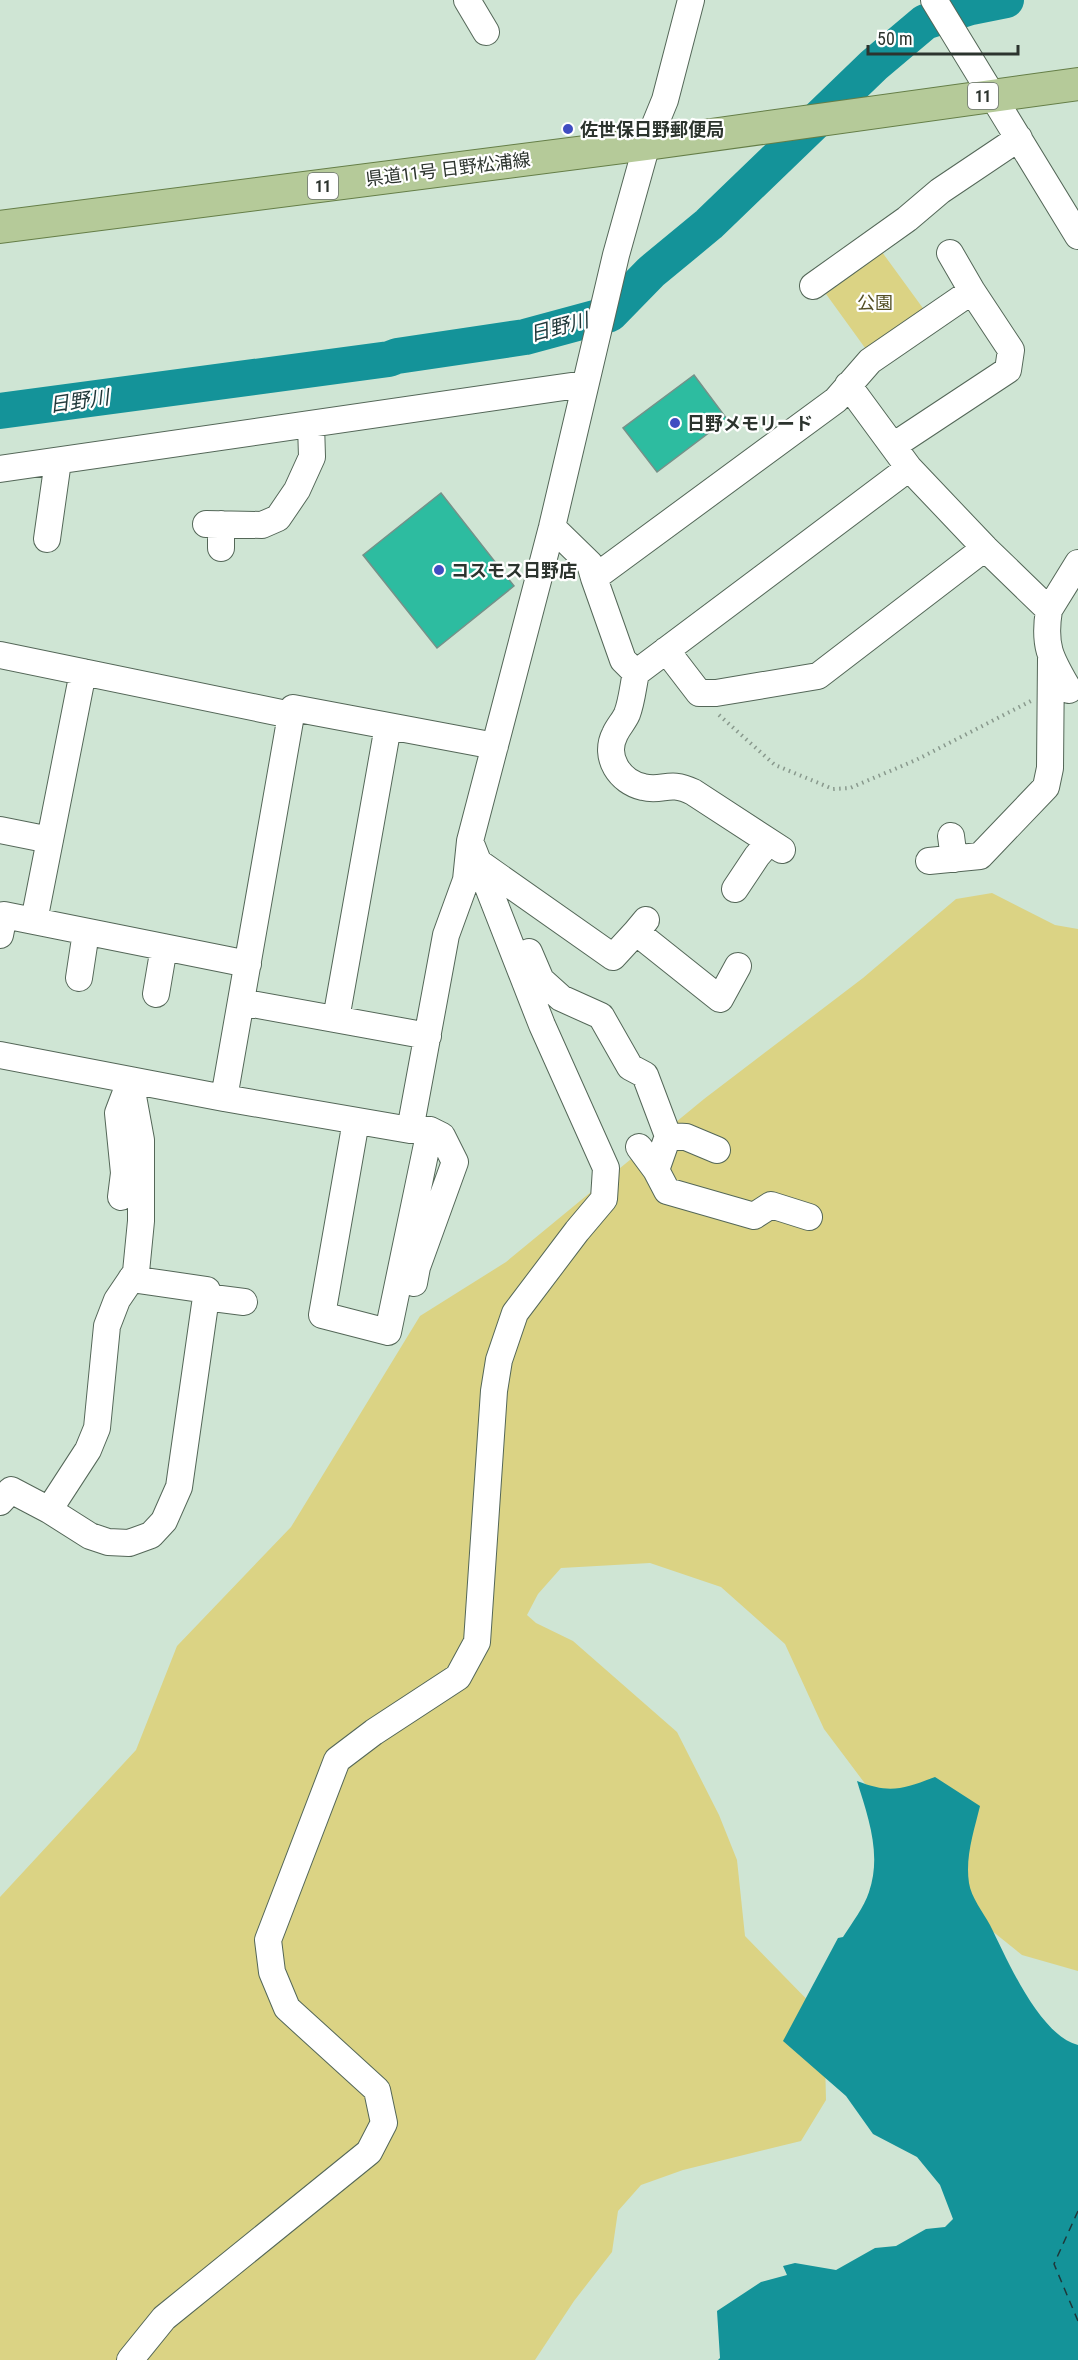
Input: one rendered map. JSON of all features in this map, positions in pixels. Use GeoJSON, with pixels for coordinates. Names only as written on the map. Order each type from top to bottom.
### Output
{"type":"FeatureCollection","features":[{"type":"Feature","properties":{"kind":"main road","name":"11"},"geometry":{"type":"LineString","coordinates":[[647,144],[1078,84]]}},
{"type":"Feature","properties":{"kind":"main road","name":"県道11号 日野松浦線"},"geometry":{"type":"LineString","coordinates":[[0,227],[647,144]]}},
{"type":"Feature","properties":{"kind":"street"},"geometry":{"type":"LineString","coordinates":[[467,0],[486,32]]}},
{"type":"Feature","properties":{"kind":"street"},"geometry":{"type":"LineString","coordinates":[[356,1121],[322,1315],[388,1332],[420,1130],[428,1036],[447,935],[474,852],[495,746],[552,527],[616,255],[647,144],[664,100],[691,0]]}},
{"type":"Feature","properties":{"kind":"street"},"geometry":{"type":"LineString","coordinates":[[934,0],[1019,138],[1070,208],[1078,236]]}},
{"type":"Feature","properties":{"kind":"street"},"geometry":{"type":"LineString","coordinates":[[813,286],[907,219],[940,191],[1019,138]]}},
{"type":"Feature","properties":{"kind":"street"},"geometry":{"type":"LineString","coordinates":[[893,446],[1008,370],[1011,350],[950,254]]}},
{"type":"Feature","properties":{"kind":"street"},"geometry":{"type":"LineString","coordinates":[[594,578],[836,400],[870,361],[972,291]]}},
{"type":"Feature","properties":{"kind":"street"},"geometry":{"type":"LineString","coordinates":[[0,469],[585,384]]}},
{"type":"Feature","properties":{"kind":"street"},"geometry":{"type":"LineString","coordinates":[[848,385],[909,468],[985,548],[1049,610]]}},
{"type":"Feature","properties":{"kind":"street"},"geometry":{"type":"LineString","coordinates":[[216,532],[262,525],[278,518],[297,490],[312,457],[311,424]]}},
{"type":"Feature","properties":{"kind":"street"},"geometry":{"type":"LineString","coordinates":[[45,539],[58,461]]}},
{"type":"Feature","properties":{"kind":"street"},"geometry":{"type":"LineString","coordinates":[[735,889],[757,856],[775,846],[680,785],[648,788],[632,784],[618,772],[610,754],[614,735],[627,715],[636,673],[909,468]]}},
{"type":"Feature","properties":{"kind":"street"},"geometry":{"type":"LineString","coordinates":[[552,527],[590,564],[623,660],[636,673]]}},
{"type":"Feature","properties":{"kind":"street"},"geometry":{"type":"LineString","coordinates":[[666,650],[699,693],[716,693],[818,676],[985,548]]}},
{"type":"Feature","properties":{"kind":"street"},"geometry":{"type":"LineString","coordinates":[[945,852],[980,856],[1046,787],[1060,690],[1046,633],[1049,610],[1078,563]]}},
{"type":"Feature","properties":{"kind":"street"},"geometry":{"type":"LineString","coordinates":[[0,655],[291,715]]}},
{"type":"Feature","properties":{"kind":"street"},"geometry":{"type":"LineString","coordinates":[[34,921],[83,672]]}},
{"type":"Feature","properties":{"kind":"street"},"geometry":{"type":"LineString","coordinates":[[224,1098],[293,708],[495,746]]}},
{"type":"Feature","properties":{"kind":"street"},"geometry":{"type":"LineString","coordinates":[[336,1019],[388,726]]}},
{"type":"Feature","properties":{"kind":"street"},"geometry":{"type":"LineString","coordinates":[[0,830],[50,840]]}},
{"type":"Feature","properties":{"kind":"street"},"geometry":{"type":"LineString","coordinates":[[474,852],[613,957],[641,925],[720,999],[738,966]]}},
{"type":"Feature","properties":{"kind":"street"},"geometry":{"type":"LineString","coordinates":[[130,2360],[164,2318],[369,2152],[384,2123],[377,2090],[287,2008],[272,1972],[268,1940],[337,1760],[374,1732],[458,1677],[477,1642],[494,1391],[499,1360],[515,1313],[604,1199],[606,1168],[542,1025],[474,852]]}},
{"type":"Feature","properties":{"kind":"street"},"geometry":{"type":"LineString","coordinates":[[1,922],[34,921],[248,964]]}},
{"type":"Feature","properties":{"kind":"street"},"geometry":{"type":"LineString","coordinates":[[79,978],[86,932]]}},
{"type":"Feature","properties":{"kind":"street"},"geometry":{"type":"LineString","coordinates":[[510,946],[528,950],[541,980],[561,998],[601,1017],[630,1066],[645,1075],[668,1136],[656,1170]]}},
{"type":"Feature","properties":{"kind":"street"},"geometry":{"type":"LineString","coordinates":[[156,994],[164,947]]}},
{"type":"Feature","properties":{"kind":"street"},"geometry":{"type":"LineString","coordinates":[[241,1002],[428,1036]]}},
{"type":"Feature","properties":{"kind":"street"},"geometry":{"type":"LineString","coordinates":[[0,1055],[224,1098],[420,1130]]}},
{"type":"Feature","properties":{"kind":"street"},"geometry":{"type":"LineString","coordinates":[[121,1197],[124,1173],[118,1113],[130,1080]]}},
{"type":"Feature","properties":{"kind":"street"},"geometry":{"type":"LineString","coordinates":[[49,1510],[87,1450],[97,1428],[106,1326],[117,1300],[136,1272],[141,1221],[141,1140],[130,1080]]}},
{"type":"Feature","properties":{"kind":"street"},"geometry":{"type":"LineString","coordinates":[[668,1136],[686,1137],[717,1150]]}},
{"type":"Feature","properties":{"kind":"street"},"geometry":{"type":"LineString","coordinates":[[639,1147],[656,1170],[667,1191],[754,1216],[771,1205],[809,1217]]}},
{"type":"Feature","properties":{"kind":"street"},"geometry":{"type":"LineString","coordinates":[[0,1502],[11,1490],[49,1510],[90,1536],[108,1542],[129,1543],[151,1535],[164,1521],[179,1487],[207,1290],[132,1279]]}},
{"type":"Feature","properties":{"kind":"street"},"geometry":{"type":"LineString","coordinates":[[205,1297],[244,1302]]}},
{"type":"Feature","properties":{"kind":"path"},"geometry":{"type":"LineString","coordinates":[[699,693],[697,706],[718,714],[775,765],[833,789],[850,788],[916,760],[1060,690]]}},
{"type":"Feature","properties":{"kind":"green space","name":"公園"},"geometry":{"type":"Polygon","coordinates":[[[882,252],[925,311],[868,352],[826,294],[882,252]]]}},
{"type":"Feature","properties":{"kind":"green space"},"geometry":{"type":"Polygon","coordinates":[[[992,893],[1055,925],[1078,929],[1078,1971],[1022,1955],[951,1898],[824,1729],[785,1644],[721,1587],[650,1563],[561,1568],[538,1594],[527,1615],[536,1623],[573,1641],[677,1732],[719,1815],[737,1860],[745,1936],[824,2017],[826,2100],[801,2141],[683,2170],[641,2185],[618,2211],[612,2252],[574,2301],[535,2360],[0,2360],[0,1897],[136,1750],[177,1646],[291,1527],[420,1316],[506,1262],[704,1099],[863,978],[956,899],[992,893]]]}},
{"type":"Feature","properties":{"kind":"water"},"geometry":{"type":"Polygon","coordinates":[[[935,1777],[980,1806],[968,1864],[972,1894],[1015,1975],[1038,2012],[1050,2027],[1078,2045],[1078,2360],[718,2360],[720,2358],[717,2311],[761,2282],[787,2275],[783,2266],[795,2263],[836,2270],[875,2248],[896,2246],[926,2229],[945,2227],[953,2219],[940,2185],[917,2157],[873,2134],[846,2096],[783,2041],[838,1938],[843,1937],[861,1909],[873,1878],[872,1836],[857,1781],[888,1789],[914,1785],[935,1777]]]}},
{"type":"Feature","properties":{"kind":"building","name":"日野メモリード"},"geometry":{"type":"Polygon","coordinates":[[[694,375],[727,419],[657,472],[623,428],[694,375]]]}},
{"type":"Feature","properties":{"kind":"building","name":"コスモス日野店"},"geometry":{"type":"Polygon","coordinates":[[[441,493],[514,586],[437,648],[363,555],[441,493]]]}},
{"type":"Feature","properties":{"kind":"waterway","name":"日野川"},"geometry":{"type":"LineString","coordinates":[[0,411],[389,359],[525,337],[610,314],[651,272],[709,224],[874,65],[925,22],[971,7],[1006,0]]}},
{"type":"Feature","properties":{"kind":"ferry route"},"geometry":{"type":"LineString","coordinates":[[1078,2211],[1054,2264],[1078,2321]]}},
{"type":"Feature","properties":{"kind":"place","name":"佐世保日野郵便局"},"geometry":{"type":"Point","coordinates":[568,129]}},
{"type":"Feature","properties":{"kind":"place","name":"日野メモリード"},"geometry":{"type":"Point","coordinates":[675,423]}},
{"type":"Feature","properties":{"kind":"place","name":"コスモス日野店"},"geometry":{"type":"Point","coordinates":[439,570]}}]}
